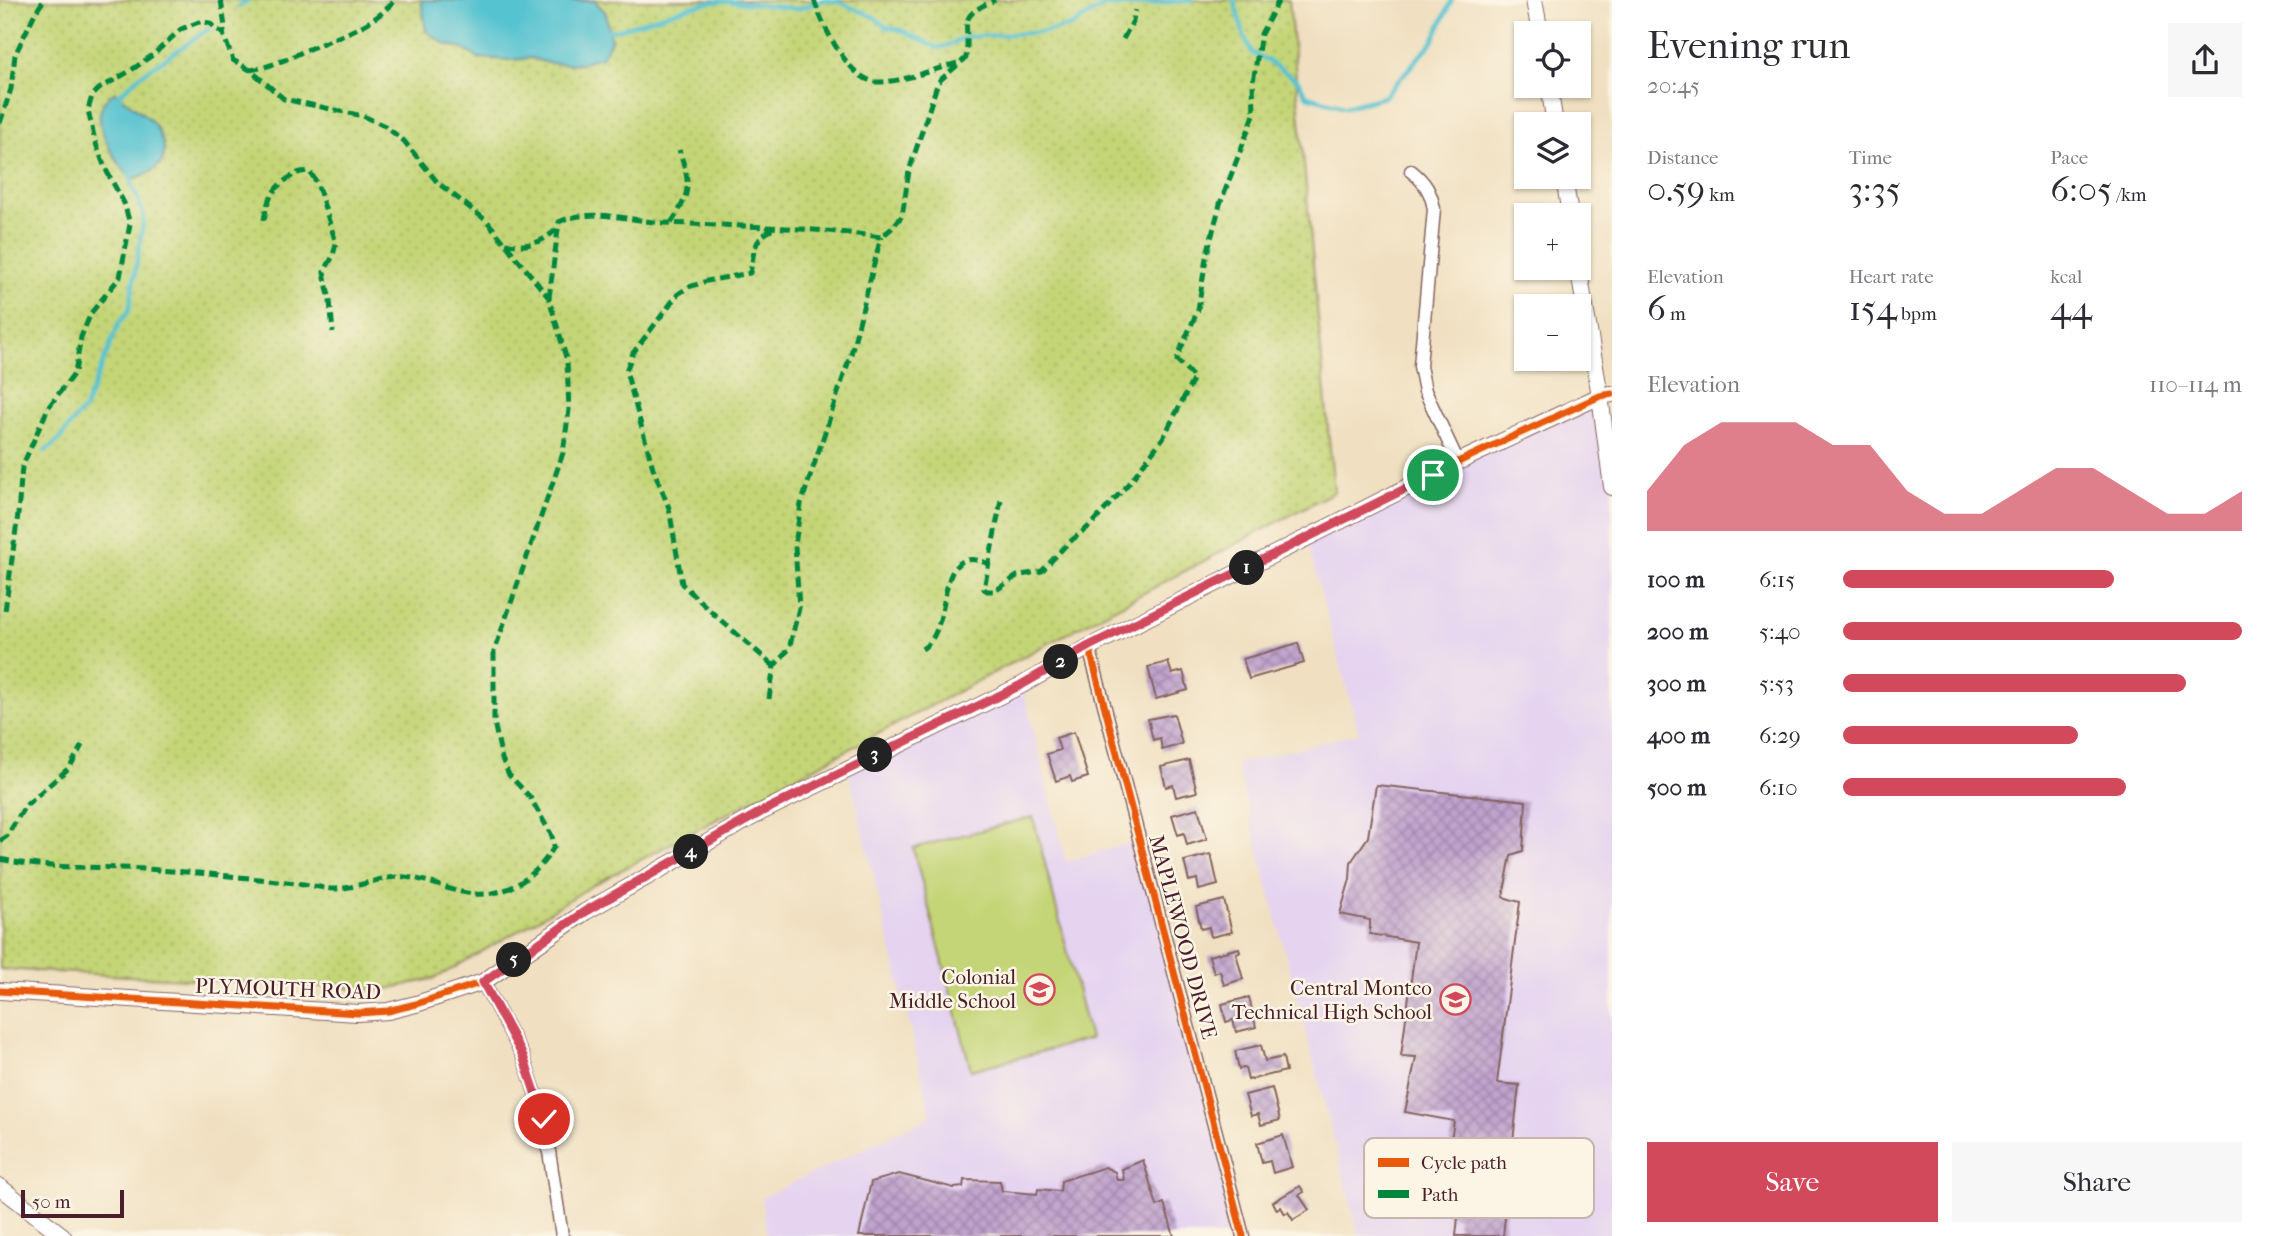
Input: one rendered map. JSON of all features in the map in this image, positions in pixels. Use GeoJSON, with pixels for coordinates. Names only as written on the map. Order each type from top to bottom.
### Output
{"type":"FeatureCollection","features":[{"type":"Feature","properties":{"kind":"street"},"geometry":{"type":"LineString","coordinates":[[1534,0],[1538,21]]}},
{"type":"Feature","properties":{"kind":"street"},"geometry":{"type":"LineString","coordinates":[[1411,171],[1422,179],[1431,194],[1434,209],[1420,366],[1424,391],[1458,462]]}},
{"type":"Feature","properties":{"kind":"street"},"geometry":{"type":"LineString","coordinates":[[1581,280],[1606,395],[1612,487]]}},
{"type":"Feature","properties":{"kind":"street","name":"PLYMOUTH ROAD"},"geometry":{"type":"LineString","coordinates":[[0,991],[358,1013],[388,1011],[483,982],[584,912],[761,812],[1021,685],[1089,646],[1458,462],[1606,395]]}},
{"type":"Feature","properties":{"kind":"street","name":"MAPLEWOOD DRIVE"},"geometry":{"type":"LineString","coordinates":[[1089,646],[1243,1236]]}},
{"type":"Feature","properties":{"kind":"street"},"geometry":{"type":"LineString","coordinates":[[483,982],[523,1056],[544,1119],[562,1236]]}},
{"type":"Feature","properties":{"kind":"street"},"geometry":{"type":"LineString","coordinates":[[0,1187],[63,1236]]}},
{"type":"Feature","properties":{"kind":"shaded area","name":"Central Montco Technical High School"},"geometry":{"type":"Polygon","coordinates":[[[1600,396],[1612,487],[1612,1236],[1359,1236],[1236,764],[1359,733],[1306,538],[1600,396]]]}},
{"type":"Feature","properties":{"kind":"shaded area","name":"Colonial Middle School"},"geometry":{"type":"Polygon","coordinates":[[[1022,685],[1066,862],[1139,840],[1243,1236],[767,1236],[761,1198],[931,1116],[848,768],[1022,685]]]}},
{"type":"Feature","properties":{"kind":"green space"},"geometry":{"type":"Polygon","coordinates":[[[0,0],[1289,0],[1334,492],[593,885],[436,978],[383,990],[0,969],[0,0]]]}},
{"type":"Feature","properties":{"kind":"green space"},"geometry":{"type":"Polygon","coordinates":[[[1033,817],[1090,1039],[971,1070],[913,848],[1033,817]]]}},
{"type":"Feature","properties":{"kind":"water"},"geometry":{"type":"Polygon","coordinates":[[[421,0],[595,1],[606,13],[611,41],[600,59],[581,63],[548,63],[531,58],[478,58],[461,48],[445,44],[426,31],[421,0]]]}},
{"type":"Feature","properties":{"kind":"water"},"geometry":{"type":"Polygon","coordinates":[[[115,92],[153,123],[164,147],[162,161],[158,166],[147,174],[131,179],[114,156],[101,126],[102,106],[115,92]]]}},
{"type":"Feature","properties":{"kind":"building"},"geometry":{"type":"Polygon","coordinates":[[[1298,643],[1304,663],[1249,679],[1243,659],[1298,643]]]}},
{"type":"Feature","properties":{"kind":"building"},"geometry":{"type":"Polygon","coordinates":[[[1168,662],[1172,674],[1183,671],[1188,690],[1156,699],[1148,667],[1168,662]]]}},
{"type":"Feature","properties":{"kind":"building"},"geometry":{"type":"Polygon","coordinates":[[[1174,714],[1182,744],[1162,750],[1160,738],[1153,740],[1148,719],[1174,714]]]}},
{"type":"Feature","properties":{"kind":"building"},"geometry":{"type":"Polygon","coordinates":[[[1074,732],[1088,777],[1072,782],[1070,776],[1056,781],[1047,754],[1060,750],[1056,738],[1074,732]]]}},
{"type":"Feature","properties":{"kind":"building"},"geometry":{"type":"Polygon","coordinates":[[[1189,760],[1197,792],[1176,797],[1173,785],[1166,787],[1161,767],[1189,760]]]}},
{"type":"Feature","properties":{"kind":"building"},"geometry":{"type":"Polygon","coordinates":[[[1376,785],[1526,801],[1523,851],[1511,855],[1503,897],[1520,902],[1497,1083],[1519,1085],[1513,1138],[1451,1138],[1454,1121],[1405,1112],[1416,1057],[1401,1056],[1416,942],[1370,934],[1370,920],[1340,914],[1350,879],[1351,862],[1368,837],[1376,785]]]}},
{"type":"Feature","properties":{"kind":"building"},"geometry":{"type":"Polygon","coordinates":[[[1198,808],[1207,839],[1187,845],[1184,833],[1178,835],[1172,815],[1198,808]]]}},
{"type":"Feature","properties":{"kind":"building"},"geometry":{"type":"Polygon","coordinates":[[[1211,854],[1218,885],[1199,890],[1197,879],[1189,881],[1184,861],[1211,854]]]}},
{"type":"Feature","properties":{"kind":"building"},"geometry":{"type":"Polygon","coordinates":[[[1224,900],[1232,932],[1211,937],[1209,927],[1201,929],[1196,907],[1224,900]]]}},
{"type":"Feature","properties":{"kind":"building"},"geometry":{"type":"Polygon","coordinates":[[[1239,948],[1240,952],[1236,953],[1243,979],[1224,985],[1220,971],[1214,973],[1209,956],[1239,948]]]}},
{"type":"Feature","properties":{"kind":"building"},"geometry":{"type":"Polygon","coordinates":[[[1249,997],[1256,1027],[1236,1032],[1233,1020],[1226,1022],[1222,1004],[1249,997]]]}},
{"type":"Feature","properties":{"kind":"building"},"geometry":{"type":"Polygon","coordinates":[[[1261,1045],[1265,1061],[1283,1057],[1286,1071],[1248,1080],[1245,1068],[1239,1069],[1235,1051],[1261,1045]]]}},
{"type":"Feature","properties":{"kind":"building"},"geometry":{"type":"Polygon","coordinates":[[[1272,1088],[1280,1120],[1261,1125],[1258,1114],[1251,1116],[1245,1095],[1272,1088]]]}},
{"type":"Feature","properties":{"kind":"building"},"geometry":{"type":"Polygon","coordinates":[[[1283,1135],[1292,1167],[1273,1173],[1270,1161],[1262,1163],[1257,1143],[1283,1135]]]}},
{"type":"Feature","properties":{"kind":"building"},"geometry":{"type":"Polygon","coordinates":[[[1143,1160],[1157,1206],[1164,1203],[1174,1236],[859,1236],[871,1182],[899,1174],[954,1188],[963,1187],[964,1180],[1000,1181],[1002,1191],[1037,1194],[1038,1189],[1060,1191],[1061,1181],[1105,1167],[1115,1172],[1117,1180],[1124,1180],[1122,1169],[1143,1160]]]}},
{"type":"Feature","properties":{"kind":"building"},"geometry":{"type":"Polygon","coordinates":[[[1300,1186],[1304,1192],[1299,1195],[1309,1210],[1293,1220],[1281,1207],[1277,1210],[1273,1202],[1300,1186]]]}},
{"type":"Feature","properties":{"kind":"building"},"geometry":{"type":"Polygon","coordinates":[[[1458,1218],[1505,1218],[1503,1236],[1456,1236],[1458,1218]]]}},
{"type":"Feature","properties":{"kind":"waterway"},"geometry":{"type":"LineString","coordinates":[[238,7],[249,0]]}},
{"type":"Feature","properties":{"kind":"waterway"},"geometry":{"type":"LineString","coordinates":[[605,31],[712,2],[727,1],[798,9],[824,0],[839,2],[874,17],[886,27],[901,30],[937,48],[966,37],[1043,32],[1071,26],[1104,6],[1192,0]]}},
{"type":"Feature","properties":{"kind":"waterway"},"geometry":{"type":"LineString","coordinates":[[1234,0],[1244,36],[1252,53],[1298,81],[1307,96],[1346,107],[1384,97],[1433,41],[1452,0]]}},
{"type":"Feature","properties":{"kind":"waterway"},"geometry":{"type":"LineString","coordinates":[[120,100],[119,95],[138,77],[209,29]]}},
{"type":"Feature","properties":{"kind":"waterway"},"geometry":{"type":"LineString","coordinates":[[45,451],[57,442],[84,410],[119,323],[129,311],[144,217],[130,174]]}},
{"type":"Feature","properties":{"kind":"marked path"},"geometry":{"type":"LineString","coordinates":[[0,123],[11,89],[15,55],[44,0]]}},
{"type":"Feature","properties":{"kind":"marked path"},"geometry":{"type":"LineString","coordinates":[[221,0],[225,27],[223,34]]}},
{"type":"Feature","properties":{"kind":"marked path"},"geometry":{"type":"LineString","coordinates":[[250,70],[266,67],[356,29],[377,17],[395,0]]}},
{"type":"Feature","properties":{"kind":"marked path"},"geometry":{"type":"LineString","coordinates":[[814,0],[838,50],[857,73],[867,79],[878,82],[898,80],[958,63]]}},
{"type":"Feature","properties":{"kind":"marked path"},"geometry":{"type":"LineString","coordinates":[[549,298],[559,222],[571,218],[598,215],[665,223],[800,229],[881,237],[902,216],[909,171],[938,82],[966,58],[969,17],[974,11],[995,0]]}},
{"type":"Feature","properties":{"kind":"marked path"},"geometry":{"type":"LineString","coordinates":[[1001,500],[984,589],[987,591],[995,591],[1017,576],[1042,571],[1067,544],[1092,524],[1130,482],[1163,438],[1194,378],[1177,360],[1178,355],[1198,310],[1206,258],[1220,204],[1254,115],[1253,82],[1261,34],[1279,0]]}},
{"type":"Feature","properties":{"kind":"marked path"},"geometry":{"type":"LineString","coordinates":[[1123,39],[1133,21],[1135,10]]}},
{"type":"Feature","properties":{"kind":"marked path"},"geometry":{"type":"LineString","coordinates":[[0,859],[39,865],[210,874],[332,889],[405,877],[481,894],[503,891],[536,870],[554,847],[552,836],[530,797],[509,775],[502,759],[494,722],[494,652],[563,453],[569,410],[567,361],[549,298],[487,221],[438,183],[404,141],[385,126],[363,116],[284,99],[250,70],[233,60],[223,34],[210,23],[199,22],[181,29],[154,54],[92,96],[88,110],[95,141],[105,168],[124,203],[130,224],[120,277],[91,313],[81,337],[75,372],[48,408],[22,467],[5,611]]}},
{"type":"Feature","properties":{"kind":"marked path"},"geometry":{"type":"LineString","coordinates":[[671,223],[682,204],[687,188],[686,172],[679,150]]}},
{"type":"Feature","properties":{"kind":"marked path"},"geometry":{"type":"LineString","coordinates":[[264,220],[269,201],[278,186],[296,173],[310,172],[317,183],[336,243],[333,256],[324,272],[333,332]]}},
{"type":"Feature","properties":{"kind":"marked path"},"geometry":{"type":"LineString","coordinates":[[506,243],[534,243],[558,228]]}},
{"type":"Feature","properties":{"kind":"marked path"},"geometry":{"type":"LineString","coordinates":[[774,666],[682,584],[669,508],[653,468],[626,371],[633,353],[678,294],[707,281],[750,273],[758,241],[775,228]]}},
{"type":"Feature","properties":{"kind":"marked path"},"geometry":{"type":"LineString","coordinates":[[769,699],[774,666],[789,649],[799,608],[795,545],[801,504],[851,354],[881,237]]}},
{"type":"Feature","properties":{"kind":"marked path"},"geometry":{"type":"LineString","coordinates":[[922,649],[933,638],[939,623],[951,574],[959,564],[971,560],[989,564]]}},
{"type":"Feature","properties":{"kind":"marked path"},"geometry":{"type":"LineString","coordinates":[[0,841],[7,836],[25,806],[70,767],[82,745]]}},
{"type":"Feature","properties":{"kind":"cycle path"},"geometry":{"type":"LineString","coordinates":[[0,991],[358,1013],[388,1011],[483,982],[585,912],[761,812],[1022,685],[1089,647],[1458,462],[1600,396],[1612,394]]}},
{"type":"Feature","properties":{"kind":"cycle path"},"geometry":{"type":"LineString","coordinates":[[1089,647],[1243,1236]]}},
{"type":"Feature","properties":{"kind":"place","name":"Colonial Middle School"},"geometry":{"type":"Point","coordinates":[1039,989]}},
{"type":"Feature","properties":{"kind":"place","name":"Central Montco Technical High School"},"geometry":{"type":"Point","coordinates":[1455,1000]}},
{"type":"Feature","properties":{"kind":"route"},"geometry":{"type":"LineString","coordinates":[[544,1119],[523,1056],[483,982],[584,912],[761,812],[1021,685],[1089,646],[1433,475]]}}]}
